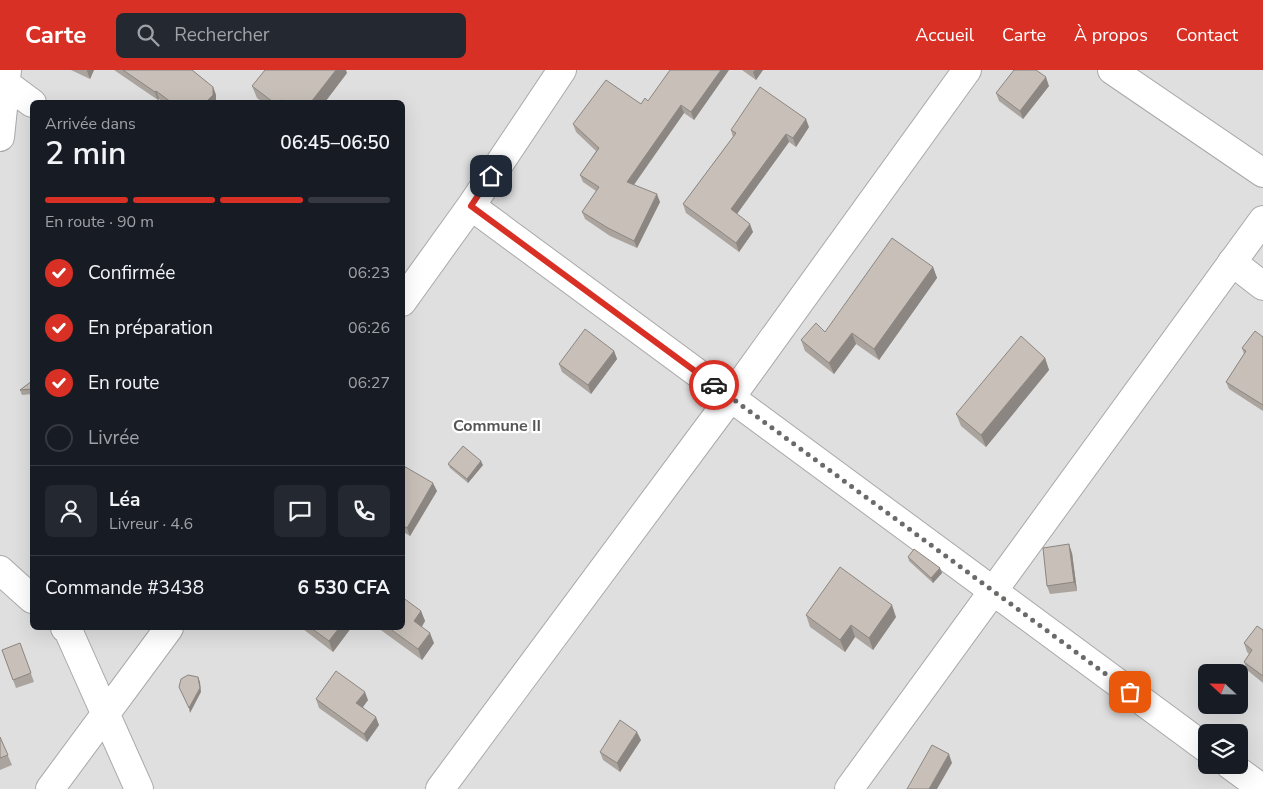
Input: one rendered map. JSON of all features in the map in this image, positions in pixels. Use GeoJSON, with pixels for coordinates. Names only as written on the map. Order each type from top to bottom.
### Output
{"type":"FeatureCollection","features":[{"type":"Feature","properties":{"kind":"street"},"geometry":{"type":"LineString","coordinates":[[405,298],[471,206],[562,70]]}},
{"type":"Feature","properties":{"kind":"street"},"geometry":{"type":"LineString","coordinates":[[440,789],[731,397],[967,70]]}},
{"type":"Feature","properties":{"kind":"street"},"geometry":{"type":"LineString","coordinates":[[1112,70],[1263,172]]}},
{"type":"Feature","properties":{"kind":"street"},"geometry":{"type":"LineString","coordinates":[[6,77],[30,101]]}},
{"type":"Feature","properties":{"kind":"street"},"geometry":{"type":"LineString","coordinates":[[0,137],[6,77]]}},
{"type":"Feature","properties":{"kind":"street"},"geometry":{"type":"LineString","coordinates":[[471,206],[1198,742]]}},
{"type":"Feature","properties":{"kind":"street"},"geometry":{"type":"LineString","coordinates":[[849,789],[1263,220]]}},
{"type":"Feature","properties":{"kind":"street"},"geometry":{"type":"LineString","coordinates":[[1232,262],[1263,286]]}},
{"type":"Feature","properties":{"kind":"street"},"geometry":{"type":"LineString","coordinates":[[0,570],[30,597]]}},
{"type":"Feature","properties":{"kind":"street"},"geometry":{"type":"LineString","coordinates":[[68,630],[139,789]]}},
{"type":"Feature","properties":{"kind":"street"},"geometry":{"type":"LineString","coordinates":[[50,789],[106,716],[168,630]]}},
{"type":"Feature","properties":{"kind":"street"},"geometry":{"type":"LineString","coordinates":[[1242,774],[1262,789]]}},
{"type":"Feature","properties":{"kind":"shaded area"},"geometry":{"type":"Polygon","coordinates":[[[0,70],[1263,70],[1263,789],[0,789],[0,70]]]}},
{"type":"Feature","properties":{"kind":"building"},"geometry":{"type":"Polygon","coordinates":[[[123,70],[192,70],[213,87],[213,95],[208,100],[168,100],[123,70]]]}},
{"type":"Feature","properties":{"kind":"building"},"geometry":{"type":"Polygon","coordinates":[[[265,70],[336,70],[313,100],[270,100],[252,86],[265,70]]]}},
{"type":"Feature","properties":{"kind":"building"},"geometry":{"type":"Polygon","coordinates":[[[670,70],[721,70],[691,112],[681,105],[627,182],[657,194],[634,241],[582,212],[599,187],[580,175],[599,148],[573,124],[606,80],[641,104],[645,98],[648,101],[670,70]]]}},
{"type":"Feature","properties":{"kind":"building"},"geometry":{"type":"Polygon","coordinates":[[[1014,70],[1036,70],[1046,77],[1020,111],[996,93],[1014,70]]]}},
{"type":"Feature","properties":{"kind":"building"},"geometry":{"type":"Polygon","coordinates":[[[760,87],[806,119],[793,138],[786,134],[731,209],[750,224],[736,243],[683,204],[736,133],[731,130],[760,87]]]}},
{"type":"Feature","properties":{"kind":"building"},"geometry":{"type":"Polygon","coordinates":[[[892,238],[933,267],[874,349],[852,333],[829,363],[801,340],[816,323],[825,332],[892,238]]]}},
{"type":"Feature","properties":{"kind":"building"},"geometry":{"type":"Polygon","coordinates":[[[585,329],[614,351],[588,385],[559,364],[585,329]]]}},
{"type":"Feature","properties":{"kind":"building"},"geometry":{"type":"Polygon","coordinates":[[[1255,331],[1263,337],[1263,405],[1226,382],[1246,351],[1242,348],[1255,331]]]}},
{"type":"Feature","properties":{"kind":"building"},"geometry":{"type":"Polygon","coordinates":[[[1021,336],[1045,358],[981,435],[956,414],[1021,336]]]}},
{"type":"Feature","properties":{"kind":"building"},"geometry":{"type":"Polygon","coordinates":[[[30,382],[30,389],[20,390],[30,382]]]}},
{"type":"Feature","properties":{"kind":"building"},"geometry":{"type":"Polygon","coordinates":[[[463,446],[481,461],[467,479],[448,464],[463,446]]]}},
{"type":"Feature","properties":{"kind":"building"},"geometry":{"type":"Polygon","coordinates":[[[405,467],[433,483],[407,528],[405,527],[405,467]]]}},
{"type":"Feature","properties":{"kind":"building"},"geometry":{"type":"Polygon","coordinates":[[[1069,544],[1074,582],[1047,586],[1043,548],[1069,544]]]}},
{"type":"Feature","properties":{"kind":"building"},"geometry":{"type":"Polygon","coordinates":[[[914,549],[940,568],[931,578],[908,557],[914,549]]]}},
{"type":"Feature","properties":{"kind":"building"},"geometry":{"type":"Polygon","coordinates":[[[840,567],[892,605],[869,638],[851,625],[840,640],[806,615],[840,567]]]}},
{"type":"Feature","properties":{"kind":"building"},"geometry":{"type":"Polygon","coordinates":[[[405,599],[421,611],[414,621],[430,633],[418,649],[392,630],[405,630],[405,599]]]}},
{"type":"Feature","properties":{"kind":"building"},"geometry":{"type":"Polygon","coordinates":[[[1257,626],[1263,630],[1263,676],[1244,662],[1252,650],[1244,643],[1257,626]]]}},
{"type":"Feature","properties":{"kind":"building"},"geometry":{"type":"Polygon","coordinates":[[[314,630],[337,630],[329,641],[314,630]]]}},
{"type":"Feature","properties":{"kind":"building"},"geometry":{"type":"Polygon","coordinates":[[[20,643],[31,673],[13,680],[2,650],[20,643]]]}},
{"type":"Feature","properties":{"kind":"building"},"geometry":{"type":"Polygon","coordinates":[[[336,671],[365,692],[356,703],[376,717],[364,734],[316,699],[336,671]]]}},
{"type":"Feature","properties":{"kind":"building"},"geometry":{"type":"Polygon","coordinates":[[[188,675],[198,677],[200,688],[189,708],[179,687],[181,679],[188,675]]]}},
{"type":"Feature","properties":{"kind":"building"},"geometry":{"type":"Polygon","coordinates":[[[620,720],[637,732],[617,763],[600,752],[620,720]]]}},
{"type":"Feature","properties":{"kind":"building"},"geometry":{"type":"Polygon","coordinates":[[[0,737],[8,755],[0,758],[0,737]]]}},
{"type":"Feature","properties":{"kind":"building"},"geometry":{"type":"Polygon","coordinates":[[[932,745],[949,754],[929,789],[907,789],[932,745]]]}},
{"type":"Feature","properties":{"kind":"way so far"},"geometry":{"type":"LineString","coordinates":[[714,385],[1130,692]]}},
{"type":"Feature","properties":{"kind":"district","name":"Commune II"},"geometry":{"type":"Point","coordinates":[497,425]}},
{"type":"Feature","properties":{"kind":"route"},"geometry":{"type":"LineString","coordinates":[[491,176],[471,206],[714,385]]}}]}
